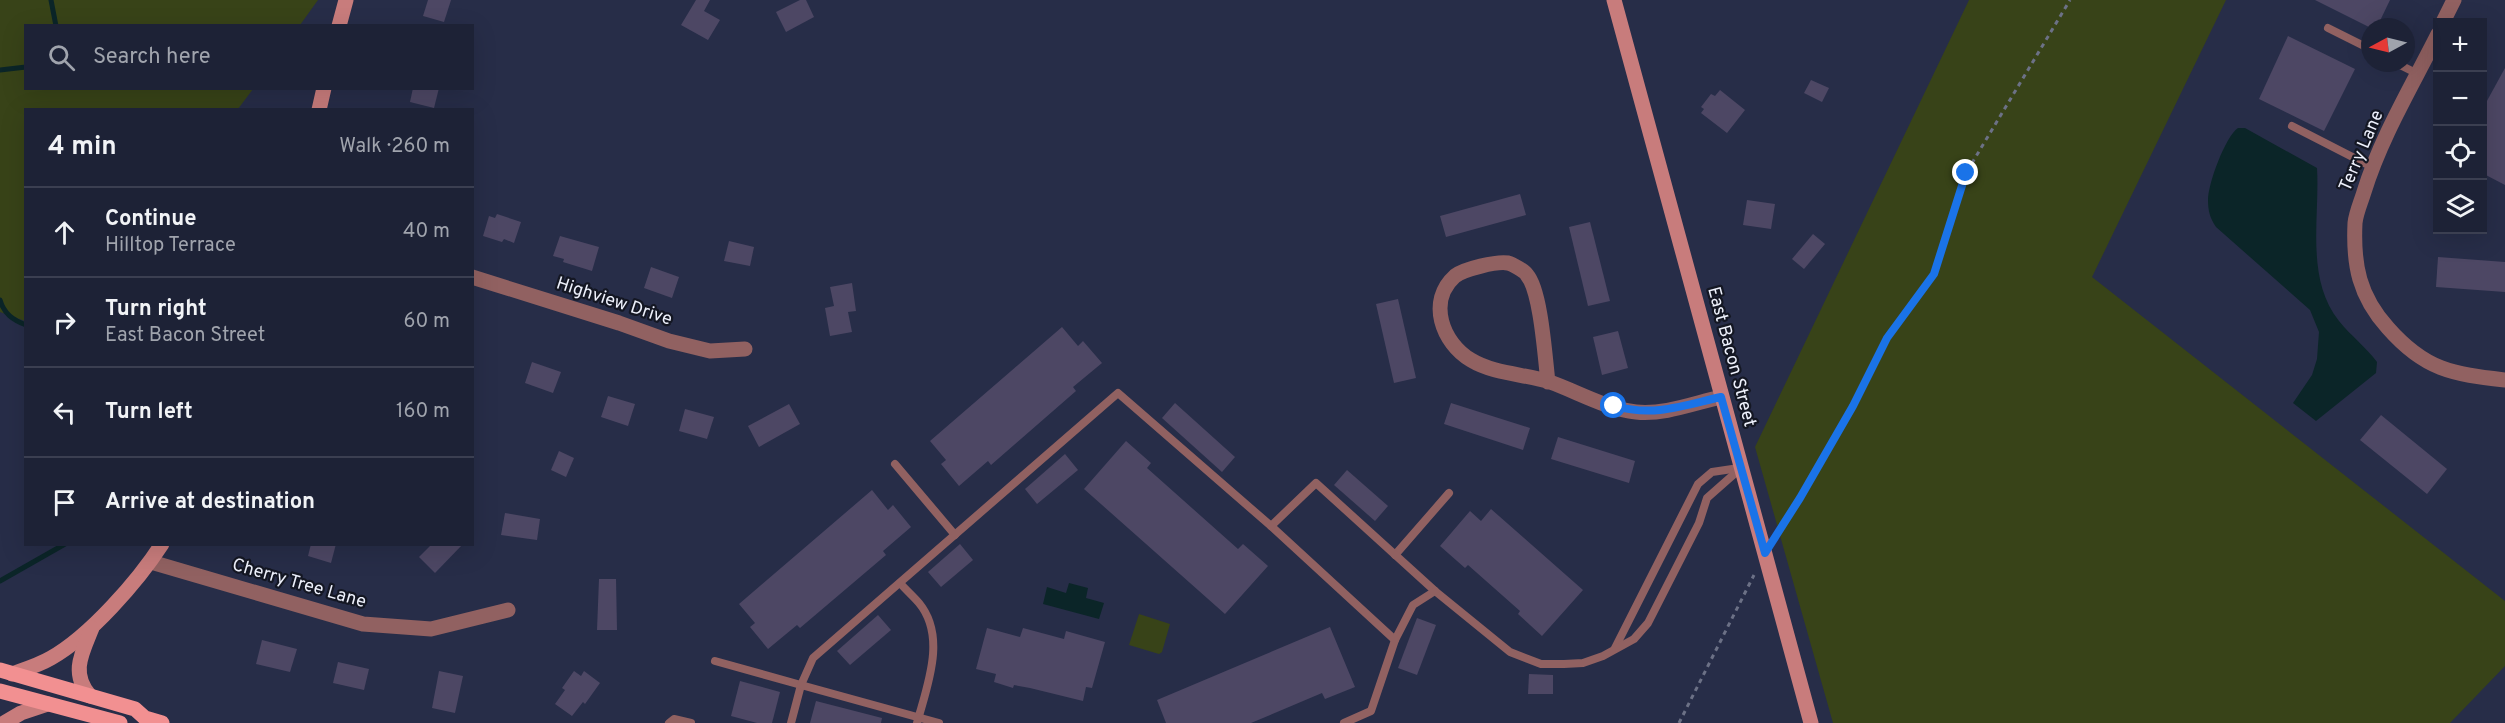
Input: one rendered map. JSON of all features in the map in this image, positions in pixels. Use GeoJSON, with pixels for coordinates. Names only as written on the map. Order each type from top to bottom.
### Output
{"type":"FeatureCollection","features":[{"type":"Feature","properties":{"kind":"main road"},"geometry":{"type":"LineString","coordinates":[[340,24],[346,0]]}},
{"type":"Feature","properties":{"kind":"main road","name":"East Bacon Street"},"geometry":{"type":"LineString","coordinates":[[1614,0],[1811,723]]}},
{"type":"Feature","properties":{"kind":"main road"},"geometry":{"type":"LineString","coordinates":[[319,108],[324,90]]}},
{"type":"Feature","properties":{"kind":"main road"},"geometry":{"type":"LineString","coordinates":[[6,672],[53,657],[93,626],[151,562],[161,546]]}},
{"type":"Feature","properties":{"kind":"main road"},"geometry":{"type":"LineString","coordinates":[[90,696],[80,685],[79,662],[93,626]]}},
{"type":"Feature","properties":{"kind":"main road"},"geometry":{"type":"LineString","coordinates":[[6,672],[135,709],[140,721],[162,723]]}},
{"type":"Feature","properties":{"kind":"main road"},"geometry":{"type":"LineString","coordinates":[[0,691],[120,723]]}},
{"type":"Feature","properties":{"kind":"main road"},"geometry":{"type":"LineString","coordinates":[[4,723],[21,713],[48,704]]}},
{"type":"Feature","properties":{"kind":"street"},"geometry":{"type":"LineString","coordinates":[[2445,18],[2454,0]]}},
{"type":"Feature","properties":{"kind":"street","name":"Terry Lane"},"geometry":{"type":"LineString","coordinates":[[2433,44],[2372,167],[2355,221],[2358,275],[2371,310],[2398,340],[2421,359],[2457,375],[2505,380]]}},
{"type":"Feature","properties":{"kind":"street"},"geometry":{"type":"LineString","coordinates":[[1548,382],[1536,295],[1527,274],[1508,263],[1475,267],[1456,276],[1440,298],[1440,320],[1452,345],[1472,361],[1548,382],[1636,412],[1663,411],[1721,397]]}},
{"type":"Feature","properties":{"kind":"street","name":"Highview Drive"},"geometry":{"type":"LineString","coordinates":[[474,278],[669,341],[710,351],[745,349]]}},
{"type":"Feature","properties":{"kind":"street","name":"Cherry Tree Lane"},"geometry":{"type":"LineString","coordinates":[[151,562],[363,624],[431,628],[508,610]]}},
{"type":"Feature","properties":{"kind":"lane"},"geometry":{"type":"LineString","coordinates":[[2328,28],[2361,44]]}},
{"type":"Feature","properties":{"kind":"lane"},"geometry":{"type":"LineString","coordinates":[[2414,72],[2418,74]]}},
{"type":"Feature","properties":{"kind":"lane"},"geometry":{"type":"LineString","coordinates":[[2292,126],[2372,167]]}},
{"type":"Feature","properties":{"kind":"lane"},"geometry":{"type":"LineString","coordinates":[[791,723],[801,685],[813,658],[1118,393],[1271,526],[1395,640]]}},
{"type":"Feature","properties":{"kind":"lane"},"geometry":{"type":"LineString","coordinates":[[895,464],[955,535]]}},
{"type":"Feature","properties":{"kind":"lane"},"geometry":{"type":"LineString","coordinates":[[1615,649],[1698,484],[1712,472],[1741,468]]}},
{"type":"Feature","properties":{"kind":"lane"},"geometry":{"type":"LineString","coordinates":[[1271,526],[1316,483],[1435,591],[1510,652],[1541,664],[1583,663],[1634,639],[1648,623],[1699,523],[1707,498],[1741,468]]}},
{"type":"Feature","properties":{"kind":"lane"},"geometry":{"type":"LineString","coordinates":[[1395,555],[1449,493]]}},
{"type":"Feature","properties":{"kind":"lane"},"geometry":{"type":"LineString","coordinates":[[900,583],[920,604],[932,627],[934,646],[917,720]]}},
{"type":"Feature","properties":{"kind":"lane"},"geometry":{"type":"LineString","coordinates":[[1344,723],[1371,711],[1395,640],[1413,605],[1435,591]]}},
{"type":"Feature","properties":{"kind":"lane"},"geometry":{"type":"LineString","coordinates":[[715,661],[917,720],[939,723]]}},
{"type":"Feature","properties":{"kind":"lane"},"geometry":{"type":"LineString","coordinates":[[669,723],[674,719],[691,723]]}},
{"type":"Feature","properties":{"kind":"path"},"geometry":{"type":"LineString","coordinates":[[1679,723],[1765,553],[1853,406],[1887,338],[1934,274],[1966,173],[2070,0]]}},
{"type":"Feature","properties":{"kind":"green space"},"geometry":{"type":"Polygon","coordinates":[[[0,0],[318,0],[301,24],[24,24],[24,90],[252,90],[239,108],[24,108],[24,321],[0,312],[0,0]]]}},
{"type":"Feature","properties":{"kind":"green space"},"geometry":{"type":"Polygon","coordinates":[[[1969,0],[2226,0],[2092,277],[2505,601],[2505,666],[2450,723],[1833,723],[1755,447],[1969,0]]]}},
{"type":"Feature","properties":{"kind":"green space"},"geometry":{"type":"Polygon","coordinates":[[[1139,614],[1170,624],[1162,652],[1159,654],[1129,645],[1139,614]]]}},
{"type":"Feature","properties":{"kind":"shaded area"},"geometry":{"type":"Polygon","coordinates":[[[2238,128],[2245,128],[2317,168],[2316,247],[2322,286],[2328,304],[2339,321],[2377,362],[2376,373],[2316,421],[2293,403],[2312,375],[2317,359],[2319,332],[2310,310],[2216,227],[2210,214],[2209,193],[2214,173],[2228,141],[2238,128]]]}},
{"type":"Feature","properties":{"kind":"shaded area"},"geometry":{"type":"Polygon","coordinates":[[[1069,583],[1088,588],[1086,598],[1104,603],[1099,619],[1043,604],[1047,587],[1066,593],[1069,583]]]}},
{"type":"Feature","properties":{"kind":"building"},"geometry":{"type":"Polygon","coordinates":[[[428,0],[451,0],[444,22],[423,16],[428,0]]]}},
{"type":"Feature","properties":{"kind":"building"},"geometry":{"type":"Polygon","coordinates":[[[696,0],[710,0],[704,11],[720,20],[708,40],[681,25],[696,0]]]}},
{"type":"Feature","properties":{"kind":"building"},"geometry":{"type":"Polygon","coordinates":[[[800,0],[806,0],[814,17],[786,32],[776,12],[800,0]]]}},
{"type":"Feature","properties":{"kind":"building"},"geometry":{"type":"Polygon","coordinates":[[[2315,0],[2390,0],[2381,18],[2361,18],[2361,23],[2315,0]]]}},
{"type":"Feature","properties":{"kind":"building"},"geometry":{"type":"Polygon","coordinates":[[[2288,36],[2355,69],[2324,131],[2259,99],[2288,36]]]}},
{"type":"Feature","properties":{"kind":"building"},"geometry":{"type":"Polygon","coordinates":[[[2505,68],[2505,185],[2487,176],[2487,101],[2505,68]]]}},
{"type":"Feature","properties":{"kind":"building"},"geometry":{"type":"Polygon","coordinates":[[[1811,80],[1829,88],[1822,102],[1804,93],[1811,80]]]}},
{"type":"Feature","properties":{"kind":"building"},"geometry":{"type":"Polygon","coordinates":[[[413,90],[438,90],[434,108],[410,102],[413,90]]]}},
{"type":"Feature","properties":{"kind":"building"},"geometry":{"type":"Polygon","coordinates":[[[1720,90],[1745,110],[1727,133],[1701,113],[1704,109],[1701,107],[1711,94],[1715,96],[1720,90]]]}},
{"type":"Feature","properties":{"kind":"building"},"geometry":{"type":"Polygon","coordinates":[[[1520,194],[1526,215],[1446,237],[1440,216],[1520,194]]]}},
{"type":"Feature","properties":{"kind":"building"},"geometry":{"type":"Polygon","coordinates":[[[1747,200],[1775,204],[1771,229],[1743,225],[1747,200]]]}},
{"type":"Feature","properties":{"kind":"building"},"geometry":{"type":"Polygon","coordinates":[[[497,214],[521,222],[514,243],[483,236],[489,216],[495,218],[497,214]]]}},
{"type":"Feature","properties":{"kind":"building"},"geometry":{"type":"Polygon","coordinates":[[[1590,222],[1610,301],[1588,306],[1569,227],[1590,222]]]}},
{"type":"Feature","properties":{"kind":"building"},"geometry":{"type":"Polygon","coordinates":[[[1813,234],[1825,244],[1804,269],[1792,259],[1813,234]]]}},
{"type":"Feature","properties":{"kind":"building"},"geometry":{"type":"Polygon","coordinates":[[[560,236],[599,247],[592,271],[563,262],[564,259],[553,256],[560,236]]]}},
{"type":"Feature","properties":{"kind":"building"},"geometry":{"type":"Polygon","coordinates":[[[729,241],[754,247],[750,266],[724,261],[729,241]]]}},
{"type":"Feature","properties":{"kind":"building"},"geometry":{"type":"Polygon","coordinates":[[[2438,257],[2505,262],[2505,292],[2436,287],[2438,257]]]}},
{"type":"Feature","properties":{"kind":"building"},"geometry":{"type":"Polygon","coordinates":[[[651,267],[679,277],[672,298],[644,288],[651,267]]]}},
{"type":"Feature","properties":{"kind":"building"},"geometry":{"type":"Polygon","coordinates":[[[852,283],[856,311],[848,312],[852,332],[830,336],[825,308],[834,306],[830,287],[852,283]]]}},
{"type":"Feature","properties":{"kind":"building"},"geometry":{"type":"Polygon","coordinates":[[[1398,299],[1416,378],[1394,383],[1376,304],[1398,299]]]}},
{"type":"Feature","properties":{"kind":"building"},"geometry":{"type":"Polygon","coordinates":[[[1062,327],[1078,346],[1083,341],[1102,363],[1073,387],[1076,391],[991,465],[988,461],[959,486],[941,464],[946,460],[930,441],[1062,327]]]}},
{"type":"Feature","properties":{"kind":"building"},"geometry":{"type":"Polygon","coordinates":[[[1618,331],[1628,368],[1602,375],[1593,337],[1618,331]]]}},
{"type":"Feature","properties":{"kind":"building"},"geometry":{"type":"Polygon","coordinates":[[[532,362],[561,372],[553,393],[525,383],[532,362]]]}},
{"type":"Feature","properties":{"kind":"building"},"geometry":{"type":"Polygon","coordinates":[[[608,396],[635,404],[628,426],[601,417],[608,396]]]}},
{"type":"Feature","properties":{"kind":"building"},"geometry":{"type":"Polygon","coordinates":[[[1175,403],[1235,457],[1222,472],[1162,418],[1175,403]]]}},
{"type":"Feature","properties":{"kind":"building"},"geometry":{"type":"Polygon","coordinates":[[[1451,403],[1530,428],[1523,450],[1444,424],[1451,403]]]}},
{"type":"Feature","properties":{"kind":"building"},"geometry":{"type":"Polygon","coordinates":[[[789,404],[800,424],[759,447],[748,426],[789,404]]]}},
{"type":"Feature","properties":{"kind":"building"},"geometry":{"type":"Polygon","coordinates":[[[685,409],[714,417],[707,439],[679,431],[685,409]]]}},
{"type":"Feature","properties":{"kind":"building"},"geometry":{"type":"Polygon","coordinates":[[[2381,415],[2447,469],[2427,494],[2360,440],[2381,415]]]}},
{"type":"Feature","properties":{"kind":"building"},"geometry":{"type":"Polygon","coordinates":[[[1558,437],[1635,461],[1629,483],[1551,459],[1558,437]]]}},
{"type":"Feature","properties":{"kind":"building"},"geometry":{"type":"Polygon","coordinates":[[[1126,441],[1151,463],[1147,468],[1238,549],[1243,544],[1268,566],[1225,614],[1084,489],[1126,441]]]}},
{"type":"Feature","properties":{"kind":"building"},"geometry":{"type":"Polygon","coordinates":[[[559,451],[574,458],[566,477],[551,470],[559,451]]]}},
{"type":"Feature","properties":{"kind":"building"},"geometry":{"type":"Polygon","coordinates":[[[1065,454],[1078,470],[1037,504],[1025,489],[1065,454]]]}},
{"type":"Feature","properties":{"kind":"building"},"geometry":{"type":"Polygon","coordinates":[[[1347,470],[1388,506],[1375,521],[1334,485],[1347,470]]]}},
{"type":"Feature","properties":{"kind":"building"},"geometry":{"type":"Polygon","coordinates":[[[872,490],[888,510],[893,505],[911,527],[883,551],[886,555],[800,628],[797,625],[768,649],[750,627],[755,623],[739,604],[872,490]]]}},
{"type":"Feature","properties":{"kind":"building"},"geometry":{"type":"Polygon","coordinates":[[[1491,509],[1583,590],[1542,636],[1518,614],[1520,611],[1468,565],[1465,568],[1440,546],[1470,511],[1481,521],[1491,509]]]}},
{"type":"Feature","properties":{"kind":"building"},"geometry":{"type":"Polygon","coordinates":[[[505,513],[540,519],[537,540],[501,535],[505,513]]]}},
{"type":"Feature","properties":{"kind":"building"},"geometry":{"type":"Polygon","coordinates":[[[960,544],[973,560],[941,587],[928,572],[960,544]]]}},
{"type":"Feature","properties":{"kind":"building"},"geometry":{"type":"Polygon","coordinates":[[[310,546],[335,546],[331,563],[308,556],[310,546]]]}},
{"type":"Feature","properties":{"kind":"building"},"geometry":{"type":"Polygon","coordinates":[[[430,546],[461,546],[435,573],[419,557],[430,546]]]}},
{"type":"Feature","properties":{"kind":"building"},"geometry":{"type":"Polygon","coordinates":[[[599,579],[616,579],[617,630],[597,630],[599,579]]]}},
{"type":"Feature","properties":{"kind":"building"},"geometry":{"type":"Polygon","coordinates":[[[878,615],[891,630],[850,665],[837,651],[878,615]]]}},
{"type":"Feature","properties":{"kind":"building"},"geometry":{"type":"Polygon","coordinates":[[[1417,618],[1436,625],[1417,675],[1398,668],[1417,618]]]}},
{"type":"Feature","properties":{"kind":"building"},"geometry":{"type":"Polygon","coordinates":[[[1330,627],[1355,687],[1325,699],[1322,693],[1251,723],[1166,723],[1157,700],[1330,627]]]}},
{"type":"Feature","properties":{"kind":"building"},"geometry":{"type":"Polygon","coordinates":[[[987,628],[1020,637],[1023,628],[1064,639],[1066,631],[1105,642],[1092,688],[1086,687],[1083,701],[1014,685],[1013,688],[994,682],[996,674],[976,669],[987,628]]]}},
{"type":"Feature","properties":{"kind":"building"},"geometry":{"type":"Polygon","coordinates":[[[262,640],[297,649],[290,672],[256,664],[262,640]]]}},
{"type":"Feature","properties":{"kind":"building"},"geometry":{"type":"Polygon","coordinates":[[[338,662],[369,669],[364,690],[333,683],[338,662]]]}},
{"type":"Feature","properties":{"kind":"building"},"geometry":{"type":"Polygon","coordinates":[[[439,671],[463,676],[455,713],[432,708],[439,671]]]}},
{"type":"Feature","properties":{"kind":"building"},"geometry":{"type":"Polygon","coordinates":[[[574,671],[581,676],[584,671],[600,683],[585,704],[583,702],[572,716],[555,704],[565,690],[562,688],[574,671]]]}},
{"type":"Feature","properties":{"kind":"building"},"geometry":{"type":"Polygon","coordinates":[[[1529,674],[1553,675],[1553,694],[1528,694],[1529,674]]]}},
{"type":"Feature","properties":{"kind":"building"},"geometry":{"type":"Polygon","coordinates":[[[740,681],[780,692],[772,723],[757,723],[731,716],[740,681]]]}},
{"type":"Feature","properties":{"kind":"building"},"geometry":{"type":"Polygon","coordinates":[[[816,701],[882,718],[881,723],[810,723],[816,701]]]}},
{"type":"Feature","properties":{"kind":"waterway"},"geometry":{"type":"LineString","coordinates":[[51,0],[56,24]]}},
{"type":"Feature","properties":{"kind":"waterway"},"geometry":{"type":"LineString","coordinates":[[0,70],[24,67]]}},
{"type":"Feature","properties":{"kind":"waterway"},"geometry":{"type":"LineString","coordinates":[[0,300],[10,316],[24,324]]}},
{"type":"Feature","properties":{"kind":"waterway"},"geometry":{"type":"LineString","coordinates":[[0,581],[61,546]]}},
{"type":"Feature","properties":{"kind":"route"},"geometry":{"type":"LineString","coordinates":[[1614,406],[1636,412],[1663,411],[1721,397],[1765,553],[1853,406],[1887,338],[1934,274],[1966,173]]}}]}
